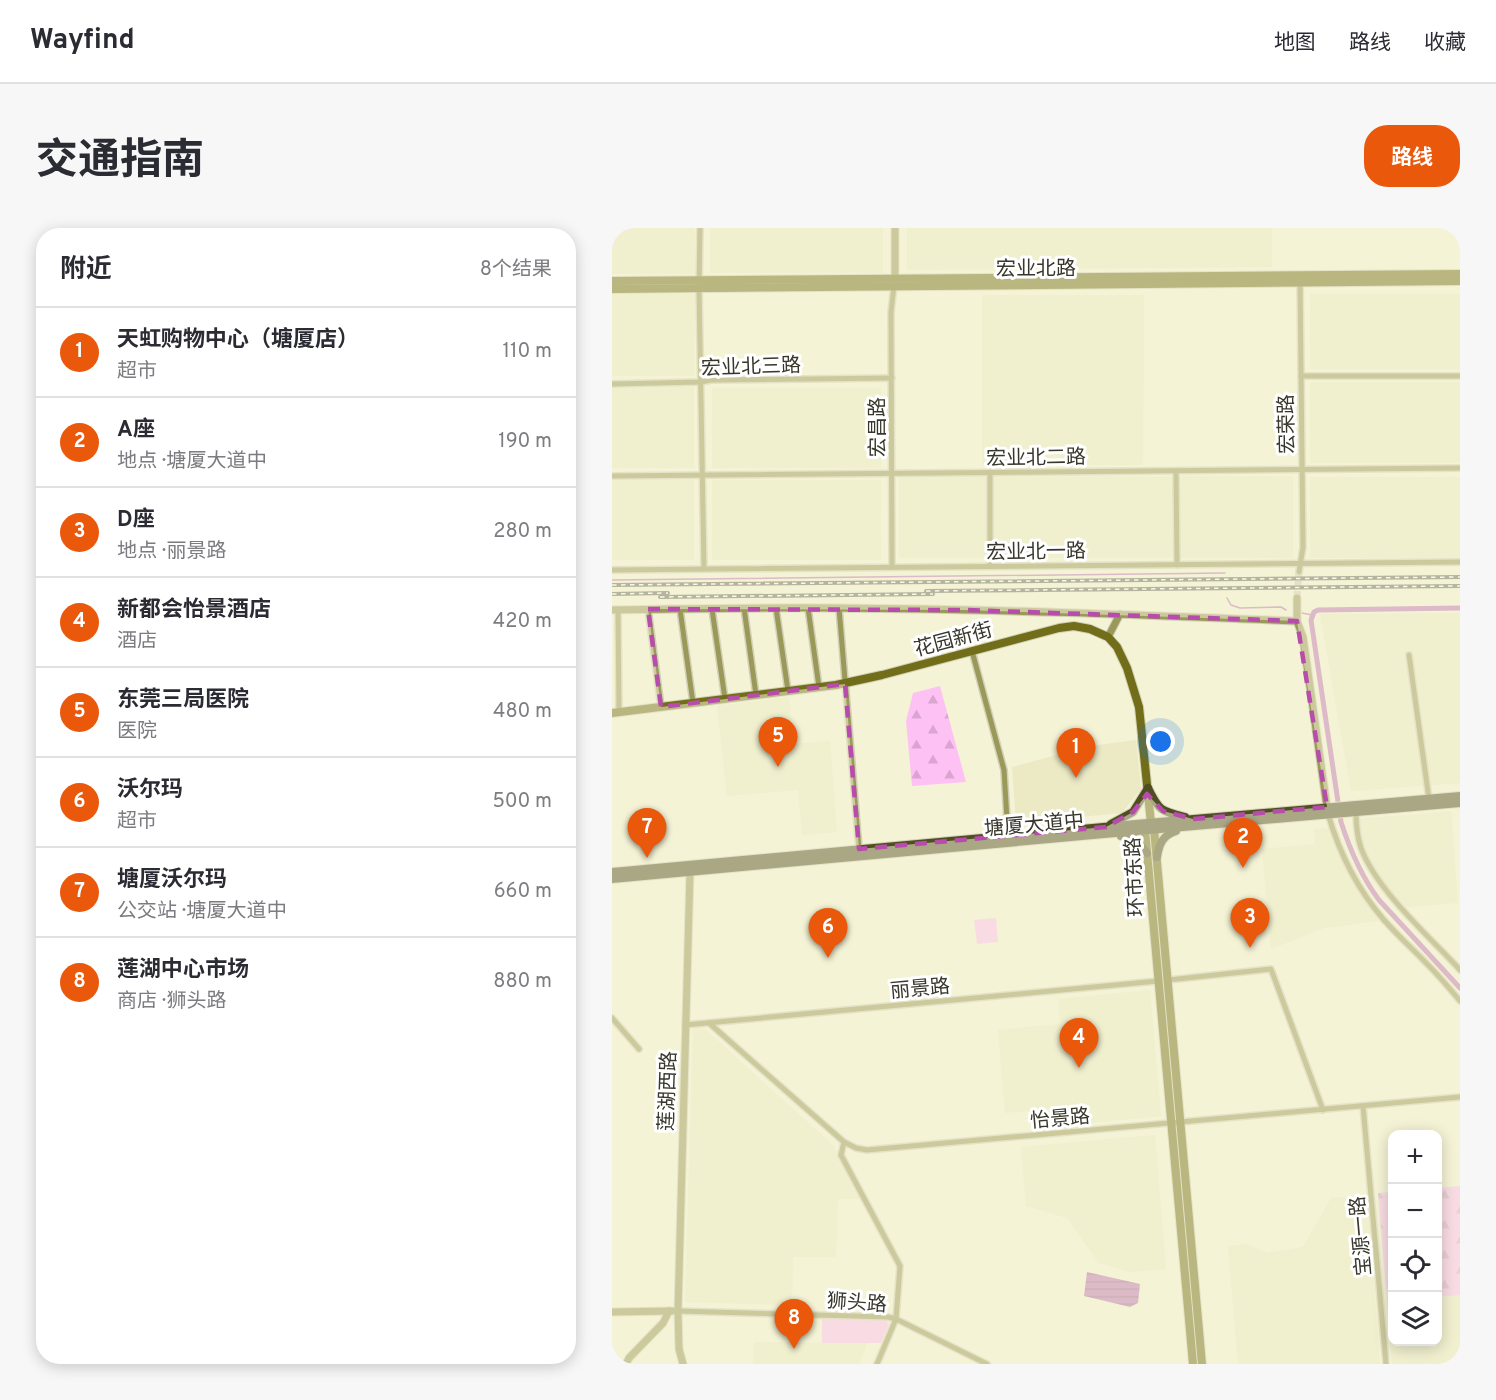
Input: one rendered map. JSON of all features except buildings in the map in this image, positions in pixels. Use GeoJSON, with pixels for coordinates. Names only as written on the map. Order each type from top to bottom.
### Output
{"type":"FeatureCollection","features":[{"type":"Feature","properties":{"kind":"main road","name":"宏业北路"},"geometry":{"type":"LineString","coordinates":[[612,281],[699,284],[895,283],[1300,279],[1460,274]]}},
{"type":"Feature","properties":{"kind":"main road","name":"宏业北路"},"geometry":{"type":"LineString","coordinates":[[1300,279],[1460,281]]}},
{"type":"Feature","properties":{"kind":"main road","name":"宏业北路"},"geometry":{"type":"LineString","coordinates":[[612,289],[699,284]]}},
{"type":"Feature","properties":{"kind":"main road","name":"花园新街"},"geometry":{"type":"LineString","coordinates":[[616,712],[845,683],[1059,628],[1090,629],[1108,638]]}},
{"type":"Feature","properties":{"kind":"main road"},"geometry":{"type":"LineString","coordinates":[[1108,638],[1117,647],[1127,668],[1139,707],[1150,827]]}},
{"type":"Feature","properties":{"kind":"main road"},"geometry":{"type":"LineString","coordinates":[[1148,788],[1163,811],[1192,823]]}},
{"type":"Feature","properties":{"kind":"main road"},"geometry":{"type":"LineString","coordinates":[[1106,830],[1133,812],[1148,788]]}},
{"type":"Feature","properties":{"kind":"main road","name":"塘厦大道中"},"geometry":{"type":"LineString","coordinates":[[1352,810],[1460,796]]}},
{"type":"Feature","properties":{"kind":"main road","name":"塘厦大道中"},"geometry":{"type":"LineString","coordinates":[[612,872],[1008,836],[1460,803]]}},
{"type":"Feature","properties":{"kind":"main road"},"geometry":{"type":"LineString","coordinates":[[1157,857],[1159,845],[1166,836],[1192,823]]}},
{"type":"Feature","properties":{"kind":"main road","name":"环市东路"},"geometry":{"type":"LineString","coordinates":[[1150,827],[1147,853],[1192,1364]]}},
{"type":"Feature","properties":{"kind":"main road","name":"环市东路"},"geometry":{"type":"LineString","coordinates":[[1150,827],[1157,857],[1202,1364]]}},
{"type":"Feature","properties":{"kind":"main road"},"geometry":{"type":"LineString","coordinates":[[1106,830],[1131,837],[1147,853]]}},
{"type":"Feature","properties":{"kind":"main road","name":"塘厦大道中"},"geometry":{"type":"LineString","coordinates":[[612,879],[1106,830]]}},
{"type":"Feature","properties":{"kind":"street"},"geometry":{"type":"LineString","coordinates":[[700,228],[700,382],[704,569]]}},
{"type":"Feature","properties":{"kind":"street"},"geometry":{"type":"LineString","coordinates":[[895,228],[895,283]]}},
{"type":"Feature","properties":{"kind":"street","name":"宏荣路"},"geometry":{"type":"LineString","coordinates":[[1299,572],[1303,547],[1300,279]]}},
{"type":"Feature","properties":{"kind":"street","name":"宏昌路"},"geometry":{"type":"LineString","coordinates":[[892,567],[891,312],[895,283]]}},
{"type":"Feature","properties":{"kind":"street"},"geometry":{"type":"LineString","coordinates":[[1301,376],[1460,376]]}},
{"type":"Feature","properties":{"kind":"street","name":"宏业北三路"},"geometry":{"type":"LineString","coordinates":[[612,384],[711,380],[891,378]]}},
{"type":"Feature","properties":{"kind":"street","name":"宏业北二路"},"geometry":{"type":"LineString","coordinates":[[612,476],[1460,468]]}},
{"type":"Feature","properties":{"kind":"street"},"geometry":{"type":"LineString","coordinates":[[1176,471],[1177,565]]}},
{"type":"Feature","properties":{"kind":"street"},"geometry":{"type":"LineString","coordinates":[[990,472],[990,566]]}},
{"type":"Feature","properties":{"kind":"street","name":"宏业北一路"},"geometry":{"type":"LineString","coordinates":[[612,570],[1460,562]]}},
{"type":"Feature","properties":{"kind":"street"},"geometry":{"type":"LineString","coordinates":[[1298,598],[1297,621],[1303,637],[1330,811],[1337,842],[1349,869],[1383,919],[1460,1000]]}},
{"type":"Feature","properties":{"kind":"street"},"geometry":{"type":"LineString","coordinates":[[744,608],[756,695]]}},
{"type":"Feature","properties":{"kind":"street"},"geometry":{"type":"LineString","coordinates":[[776,608],[788,691]]}},
{"type":"Feature","properties":{"kind":"street"},"geometry":{"type":"LineString","coordinates":[[808,608],[819,687]]}},
{"type":"Feature","properties":{"kind":"street"},"geometry":{"type":"LineString","coordinates":[[616,712],[615,610],[838,608],[1120,614],[1297,621]]}},
{"type":"Feature","properties":{"kind":"street"},"geometry":{"type":"LineString","coordinates":[[838,608],[859,849]]}},
{"type":"Feature","properties":{"kind":"street"},"geometry":{"type":"LineString","coordinates":[[648,609],[662,707]]}},
{"type":"Feature","properties":{"kind":"street"},"geometry":{"type":"LineString","coordinates":[[680,609],[693,703]]}},
{"type":"Feature","properties":{"kind":"street"},"geometry":{"type":"LineString","coordinates":[[712,609],[725,699]]}},
{"type":"Feature","properties":{"kind":"street"},"geometry":{"type":"LineString","coordinates":[[1108,638],[1120,614]]}},
{"type":"Feature","properties":{"kind":"street"},"geometry":{"type":"LineString","coordinates":[[972,651],[1004,770],[1008,836]]}},
{"type":"Feature","properties":{"kind":"street"},"geometry":{"type":"LineString","coordinates":[[1409,655],[1429,799]]}},
{"type":"Feature","properties":{"kind":"street"},"geometry":{"type":"LineString","coordinates":[[1352,810],[1361,849],[1382,884],[1392,898],[1460,970]]}},
{"type":"Feature","properties":{"kind":"street","name":"莲湖西路"},"geometry":{"type":"LineString","coordinates":[[683,1364],[678,1311],[690,872]]}},
{"type":"Feature","properties":{"kind":"street"},"geometry":{"type":"LineString","coordinates":[[1168,980],[1271,969],[1323,1110]]}},
{"type":"Feature","properties":{"kind":"street","name":"丽景路"},"geometry":{"type":"LineString","coordinates":[[685,1025],[1158,981]]}},
{"type":"Feature","properties":{"kind":"street"},"geometry":{"type":"LineString","coordinates":[[612,1018],[639,1049]]}},
{"type":"Feature","properties":{"kind":"street","name":"怡景路"},"geometry":{"type":"LineString","coordinates":[[709,1023],[844,1142],[867,1150],[1460,1097]]}},
{"type":"Feature","properties":{"kind":"street","name":"宝源一路"},"geometry":{"type":"LineString","coordinates":[[1363,1106],[1386,1364]]}},
{"type":"Feature","properties":{"kind":"street"},"geometry":{"type":"LineString","coordinates":[[844,1142],[841,1155],[900,1266],[896,1319],[877,1364]]}},
{"type":"Feature","properties":{"kind":"street"},"geometry":{"type":"LineString","coordinates":[[626,1364],[663,1323],[669,1311]]}},
{"type":"Feature","properties":{"kind":"street"},"geometry":{"type":"LineString","coordinates":[[612,1312],[678,1311]]}},
{"type":"Feature","properties":{"kind":"street","name":"狮头路"},"geometry":{"type":"LineString","coordinates":[[678,1311],[888,1317],[987,1364]]}},
{"type":"Feature","properties":{"kind":"highlighted area"},"geometry":{"type":"Polygon","coordinates":[[[648,609],[965,610],[1297,621],[1327,807],[1193,819],[1163,811],[1147,794],[1133,812],[1106,827],[859,849],[845,684],[661,707],[648,609]]]}},
{"type":"Feature","properties":{"kind":"shaded area"},"geometry":{"type":"Polygon","coordinates":[[[612,228],[695,228],[695,274],[612,274],[612,228]]]}},
{"type":"Feature","properties":{"kind":"shaded area"},"geometry":{"type":"Polygon","coordinates":[[[710,228],[883,228],[883,273],[710,273],[710,228]]]}},
{"type":"Feature","properties":{"kind":"shaded area"},"geometry":{"type":"Polygon","coordinates":[[[907,228],[1272,228],[1272,267],[907,270],[907,228]]]}},
{"type":"Feature","properties":{"kind":"shaded area"},"geometry":{"type":"Polygon","coordinates":[[[612,294],[695,294],[694,376],[612,376],[612,294]]]}},
{"type":"Feature","properties":{"kind":"shaded area"},"geometry":{"type":"Polygon","coordinates":[[[1310,294],[1460,294],[1460,369],[1310,369],[1310,294]]]}},
{"type":"Feature","properties":{"kind":"shaded area"},"geometry":{"type":"Polygon","coordinates":[[[982,295],[1144,295],[1143,465],[982,465],[982,295]]]}},
{"type":"Feature","properties":{"kind":"shaded area"},"geometry":{"type":"Polygon","coordinates":[[[1310,382],[1460,382],[1460,463],[1310,463],[1310,382]]]}},
{"type":"Feature","properties":{"kind":"shaded area"},"geometry":{"type":"Polygon","coordinates":[[[694,387],[694,468],[612,468],[612,388],[694,387]]]}},
{"type":"Feature","properties":{"kind":"shaded area"},"geometry":{"type":"Polygon","coordinates":[[[712,388],[881,388],[881,468],[712,468],[712,388]]]}},
{"type":"Feature","properties":{"kind":"shaded area"},"geometry":{"type":"Polygon","coordinates":[[[1293,476],[1293,558],[899,558],[899,477],[1293,476]]]}},
{"type":"Feature","properties":{"kind":"shaded area"},"geometry":{"type":"Polygon","coordinates":[[[1310,477],[1460,477],[1460,558],[1310,558],[1310,477]]]}},
{"type":"Feature","properties":{"kind":"shaded area"},"geometry":{"type":"Polygon","coordinates":[[[612,480],[694,480],[694,560],[612,560],[612,480]]]}},
{"type":"Feature","properties":{"kind":"shaded area"},"geometry":{"type":"Polygon","coordinates":[[[712,480],[881,480],[881,560],[712,560],[712,480]]]}},
{"type":"Feature","properties":{"kind":"shaded area"},"geometry":{"type":"Polygon","coordinates":[[[1460,613],[1460,783],[1351,791],[1320,614],[1460,613]]]}},
{"type":"Feature","properties":{"kind":"shaded area"},"geometry":{"type":"Polygon","coordinates":[[[789,697],[793,744],[830,741],[837,832],[802,835],[798,790],[727,796],[717,706],[789,697]]]}},
{"type":"Feature","properties":{"kind":"shaded area"},"geometry":{"type":"Polygon","coordinates":[[[1136,740],[1141,789],[1122,813],[1016,823],[1012,767],[1090,746],[1136,740]]]}},
{"type":"Feature","properties":{"kind":"shaded area"},"geometry":{"type":"Polygon","coordinates":[[[1451,811],[1458,903],[1405,907],[1384,882],[1364,848],[1359,819],[1451,811]]]}},
{"type":"Feature","properties":{"kind":"shaded area"},"geometry":{"type":"Polygon","coordinates":[[[1329,828],[1346,870],[1380,921],[1324,928],[1271,949],[1262,849],[1315,844],[1314,829],[1329,828]]]}},
{"type":"Feature","properties":{"kind":"shaded area"},"geometry":{"type":"Polygon","coordinates":[[[1150,990],[1161,1116],[1069,1125],[1067,1107],[1005,1113],[998,1030],[1060,1024],[1058,999],[1150,990]]]}},
{"type":"Feature","properties":{"kind":"shaded area"},"geometry":{"type":"Polygon","coordinates":[[[693,1028],[705,1029],[834,1146],[861,1199],[838,1199],[836,1257],[793,1257],[792,1305],[685,1302],[693,1028]]]}},
{"type":"Feature","properties":{"kind":"shaded area"},"geometry":{"type":"Polygon","coordinates":[[[1155,1135],[1166,1269],[1129,1272],[1099,1263],[1067,1218],[1026,1206],[1021,1147],[1155,1135]]]}},
{"type":"Feature","properties":{"kind":"shaded area"},"geometry":{"type":"Polygon","coordinates":[[[1367,1195],[1380,1364],[1238,1364],[1228,1246],[1247,1244],[1267,1253],[1303,1247],[1331,1198],[1367,1195]]]}},
{"type":"Feature","properties":{"kind":"shaded area"},"geometry":{"type":"Polygon","coordinates":[[[1087,1272],[1140,1284],[1138,1303],[1130,1307],[1084,1296],[1087,1272]]]}},
{"type":"Feature","properties":{"kind":"shaded area"},"geometry":{"type":"Polygon","coordinates":[[[1386,1289],[1388,1289],[1388,1314],[1386,1289]]]}},
{"type":"Feature","properties":{"kind":"shaded area"},"geometry":{"type":"Polygon","coordinates":[[[1460,1295],[1460,1364],[1392,1364],[1391,1346],[1442,1346],[1442,1297],[1460,1295]]]}},
{"type":"Feature","properties":{"kind":"shaded area"},"geometry":{"type":"Polygon","coordinates":[[[754,1342],[867,1343],[859,1364],[753,1364],[754,1342]]]}},
{"type":"Feature","properties":{"kind":"green space"},"geometry":{"type":"Polygon","coordinates":[[[940,686],[966,782],[912,786],[906,721],[913,693],[940,686]]]}},
{"type":"Feature","properties":{"kind":"green space"},"geometry":{"type":"Polygon","coordinates":[[[996,918],[998,942],[977,944],[974,920],[996,918]]]}},
{"type":"Feature","properties":{"kind":"green space"},"geometry":{"type":"Polygon","coordinates":[[[1460,1186],[1460,1295],[1442,1297],[1442,1238],[1442,1188],[1460,1186]]]}},
{"type":"Feature","properties":{"kind":"green space"},"geometry":{"type":"Polygon","coordinates":[[[1388,1192],[1388,1289],[1386,1289],[1378,1193],[1388,1192]]]}},
{"type":"Feature","properties":{"kind":"green space"},"geometry":{"type":"Polygon","coordinates":[[[822,1319],[885,1320],[889,1324],[881,1343],[822,1343],[822,1319]]]}},
{"type":"Feature","properties":{"kind":"waterway"},"geometry":{"type":"LineString","coordinates":[[612,580],[1225,573]]}},
{"type":"Feature","properties":{"kind":"waterway"},"geometry":{"type":"LineString","coordinates":[[1227,598],[1231,605],[1240,608],[1281,607],[1286,610]]}},
{"type":"Feature","properties":{"kind":"waterway"},"geometry":{"type":"LineString","coordinates":[[1460,608],[1318,610],[1314,612],[1311,620],[1341,822],[1352,853],[1379,900],[1460,988]]}},
{"type":"Feature","properties":{"kind":"waterway"},"geometry":{"type":"LineString","coordinates":[[1302,613],[1312,615]]}},
{"type":"Feature","properties":{"kind":"tunnel"},"geometry":{"type":"LineString","coordinates":[[1297,598],[1299,572]]}},
{"type":"Feature","properties":{"kind":"railway"},"geometry":{"type":"LineString","coordinates":[[612,585],[1460,577]]}},
{"type":"Feature","properties":{"kind":"railway"},"geometry":{"type":"LineString","coordinates":[[926,591],[1460,586]]}},
{"type":"Feature","properties":{"kind":"railway"},"geometry":{"type":"LineString","coordinates":[[612,594],[668,593]]}},
{"type":"Feature","properties":{"kind":"railway"},"geometry":{"type":"LineString","coordinates":[[660,597],[933,594]]}},
{"type":"Feature","properties":{"kind":"place","name":"东莞三局医院"},"geometry":{"type":"Point","coordinates":[778,767]}},
{"type":"Feature","properties":{"kind":"place","name":"天虹购物中心（塘厦店）"},"geometry":{"type":"Point","coordinates":[1076,778]}},
{"type":"Feature","properties":{"kind":"place","name":"塘厦沃尔玛"},"geometry":{"type":"Point","coordinates":[647,858]}},
{"type":"Feature","properties":{"kind":"place","name":"A座"},"geometry":{"type":"Point","coordinates":[1243,868]}},
{"type":"Feature","properties":{"kind":"place","name":"D座"},"geometry":{"type":"Point","coordinates":[1250,948]}},
{"type":"Feature","properties":{"kind":"place","name":"沃尔玛"},"geometry":{"type":"Point","coordinates":[828,958]}},
{"type":"Feature","properties":{"kind":"place","name":"新都会怡景酒店"},"geometry":{"type":"Point","coordinates":[1079,1068]}},
{"type":"Feature","properties":{"kind":"place","name":"莲湖中心市场"},"geometry":{"type":"Point","coordinates":[794,1349]}}]}
